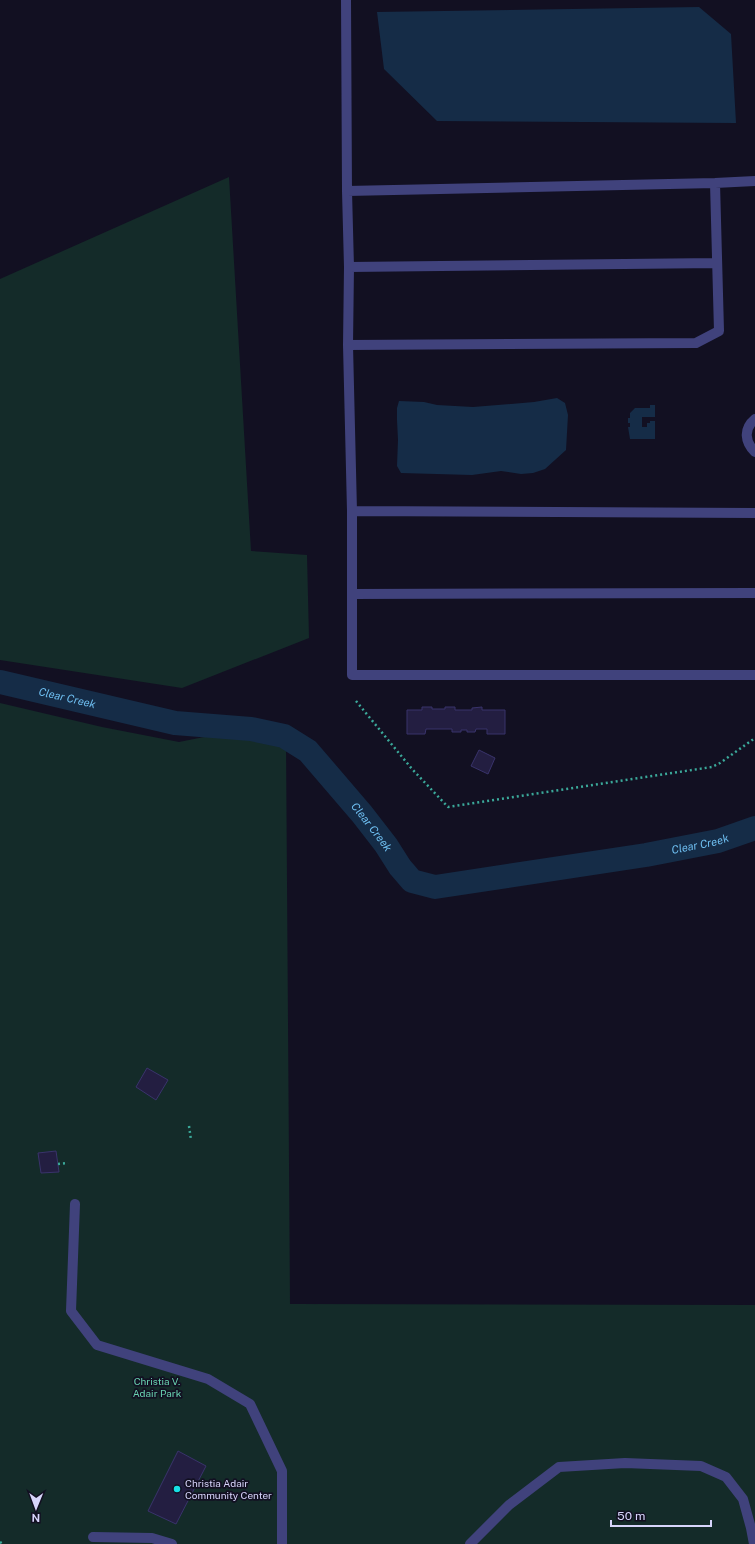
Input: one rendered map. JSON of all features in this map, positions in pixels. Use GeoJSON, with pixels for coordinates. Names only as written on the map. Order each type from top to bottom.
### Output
{"type":"FeatureCollection","features":[{"type":"Feature","properties":{"kind":"street"},"geometry":{"type":"LineString","coordinates":[[346,0],[346,191],[349,267],[348,345],[352,511],[352,675],[755,675]]}},
{"type":"Feature","properties":{"kind":"street"},"geometry":{"type":"LineString","coordinates":[[346,191],[755,181]]}},
{"type":"Feature","properties":{"kind":"street"},"geometry":{"type":"LineString","coordinates":[[348,345],[696,343],[719,331],[715,183]]}},
{"type":"Feature","properties":{"kind":"street"},"geometry":{"type":"LineString","coordinates":[[349,267],[717,263]]}},
{"type":"Feature","properties":{"kind":"street"},"geometry":{"type":"LineString","coordinates":[[755,419],[748,428],[746,435],[750,448],[755,452]]}},
{"type":"Feature","properties":{"kind":"street"},"geometry":{"type":"LineString","coordinates":[[352,511],[755,513]]}},
{"type":"Feature","properties":{"kind":"street"},"geometry":{"type":"LineString","coordinates":[[352,594],[755,593]]}},
{"type":"Feature","properties":{"kind":"street"},"geometry":{"type":"LineString","coordinates":[[75,1204],[71,1311],[97,1345],[208,1379],[250,1404],[282,1471],[282,1544]]}},
{"type":"Feature","properties":{"kind":"street"},"geometry":{"type":"LineString","coordinates":[[470,1544],[509,1505],[559,1467],[625,1463],[701,1466],[726,1477],[743,1499],[754,1544]]}},
{"type":"Feature","properties":{"kind":"street"},"geometry":{"type":"LineString","coordinates":[[93,1537],[152,1538],[172,1544]]}},
{"type":"Feature","properties":{"kind":"path"},"geometry":{"type":"LineString","coordinates":[[356,701],[412,768],[448,806],[712,767],[755,738]]}},
{"type":"Feature","properties":{"kind":"path"},"geometry":{"type":"LineString","coordinates":[[190,1126],[191,1140]]}},
{"type":"Feature","properties":{"kind":"path"},"geometry":{"type":"LineString","coordinates":[[58,1164],[68,1163]]}},
{"type":"Feature","properties":{"kind":"green space"},"geometry":{"type":"Polygon","coordinates":[[[229,177],[251,551],[307,555],[309,638],[182,688],[0,660],[0,279],[229,177]]]}},
{"type":"Feature","properties":{"kind":"green space","name":"Christia V. Adair Park"},"geometry":{"type":"Polygon","coordinates":[[[0,703],[102,727],[179,742],[229,732],[286,740],[290,1304],[755,1305],[755,1544],[0,1544],[0,703]]]}},
{"type":"Feature","properties":{"kind":"water"},"geometry":{"type":"Polygon","coordinates":[[[699,7],[731,34],[736,123],[437,121],[384,69],[377,12],[699,7]]]}},
{"type":"Feature","properties":{"kind":"water"},"geometry":{"type":"Polygon","coordinates":[[[557,398],[565,403],[568,415],[566,450],[545,469],[533,473],[521,474],[501,471],[472,475],[401,473],[397,466],[397,408],[399,401],[473,407],[534,402],[557,398]]]}},
{"type":"Feature","properties":{"kind":"water"},"geometry":{"type":"Polygon","coordinates":[[[650,405],[655,405],[655,417],[642,417],[642,427],[647,427],[647,423],[650,423],[650,421],[655,421],[655,439],[630,439],[628,427],[630,427],[630,423],[628,423],[628,418],[630,418],[630,413],[635,408],[650,408],[650,405]]]}},
{"type":"Feature","properties":{"kind":"building"},"geometry":{"type":"Polygon","coordinates":[[[422,707],[445,709],[445,707],[455,707],[455,710],[472,710],[472,708],[482,707],[482,710],[505,710],[505,734],[487,734],[487,729],[476,729],[475,732],[461,730],[461,732],[452,732],[452,729],[426,729],[425,734],[407,734],[407,710],[422,710],[422,707]]]}},
{"type":"Feature","properties":{"kind":"building"},"geometry":{"type":"Polygon","coordinates":[[[479,750],[495,758],[488,774],[471,766],[479,750]]]}},
{"type":"Feature","properties":{"kind":"building"},"geometry":{"type":"Polygon","coordinates":[[[147,1068],[168,1080],[156,1100],[136,1087],[147,1068]]]}},
{"type":"Feature","properties":{"kind":"building"},"geometry":{"type":"Polygon","coordinates":[[[56,1151],[59,1172],[41,1173],[38,1153],[56,1151]]]}},
{"type":"Feature","properties":{"kind":"building","name":"Christia Adair Community Center"},"geometry":{"type":"Polygon","coordinates":[[[178,1451],[206,1466],[176,1524],[148,1511],[178,1451]]]}},
{"type":"Feature","properties":{"kind":"waterway","name":"Clear Creek"},"geometry":{"type":"LineString","coordinates":[[0,682],[175,723],[251,729],[284,736],[308,751],[362,814],[386,845],[400,867],[412,881],[435,887],[646,855],[718,841],[755,828]]}},
{"type":"Feature","properties":{"kind":"place","name":"Christia Adair Community Center"},"geometry":{"type":"Point","coordinates":[177,1489]}}]}
